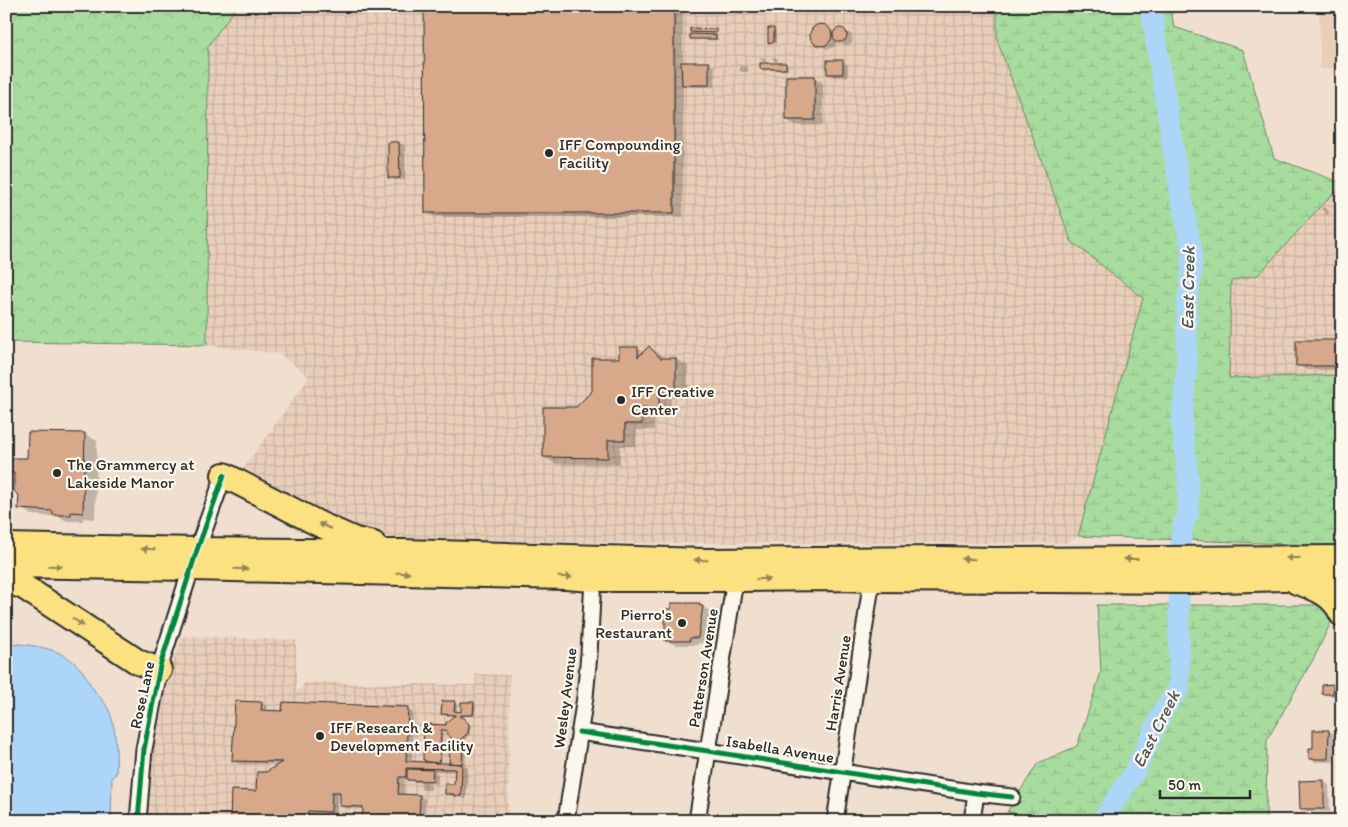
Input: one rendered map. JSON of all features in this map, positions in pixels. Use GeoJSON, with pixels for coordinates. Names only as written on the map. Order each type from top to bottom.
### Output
{"type":"FeatureCollection","features":[{"type":"Feature","properties":{"kind":"highway"},"geometry":{"type":"LineString","coordinates":[[224,475],[319,524],[355,540],[404,552]]}},
{"type":"Feature","properties":{"kind":"highway"},"geometry":{"type":"LineString","coordinates":[[6,546],[195,559],[593,579],[839,578],[1188,581],[1342,578]]}},
{"type":"Feature","properties":{"kind":"highway"},"geometry":{"type":"LineString","coordinates":[[6,565],[404,552],[704,561],[1342,558]]}},
{"type":"Feature","properties":{"kind":"highway"},"geometry":{"type":"LineString","coordinates":[[1283,578],[1323,592],[1336,603],[1342,614]]}},
{"type":"Feature","properties":{"kind":"highway"},"geometry":{"type":"LineString","coordinates":[[6,580],[24,587],[138,662],[159,670]]}},
{"type":"Feature","properties":{"kind":"street","name":"Rose Lane"},"geometry":{"type":"LineString","coordinates":[[138,821],[144,749],[159,670],[224,475]]}},
{"type":"Feature","properties":{"kind":"street","name":"Wesley Avenue"},"geometry":{"type":"LineString","coordinates":[[566,821],[589,654],[593,579]]}},
{"type":"Feature","properties":{"kind":"street","name":"Patterson Avenue"},"geometry":{"type":"LineString","coordinates":[[697,821],[735,579]]}},
{"type":"Feature","properties":{"kind":"street","name":"Harris Avenue"},"geometry":{"type":"LineString","coordinates":[[834,821],[872,579]]}},
{"type":"Feature","properties":{"kind":"street","name":"Isabella Avenue"},"geometry":{"type":"LineString","coordinates":[[579,732],[1012,798]]}},
{"type":"Feature","properties":{"kind":"street"},"geometry":{"type":"LineString","coordinates":[[972,821],[976,793]]}},
{"type":"Feature","properties":{"kind":"shaded area"},"geometry":{"type":"Polygon","coordinates":[[[237,6],[997,6],[997,40],[1071,241],[1143,298],[1078,536],[1066,543],[612,543],[394,538],[349,528],[244,468],[309,377],[280,354],[207,345],[208,46],[237,6]]]}},
{"type":"Feature","properties":{"kind":"shaded area"},"geometry":{"type":"Polygon","coordinates":[[[1319,6],[1342,6],[1342,69],[1320,69],[1319,6]]]}},
{"type":"Feature","properties":{"kind":"shaded area"},"geometry":{"type":"Polygon","coordinates":[[[1342,189],[1342,375],[1229,378],[1231,281],[1258,275],[1318,209],[1332,195],[1342,189]]]}},
{"type":"Feature","properties":{"kind":"shaded area"},"geometry":{"type":"Polygon","coordinates":[[[182,636],[296,640],[296,692],[306,682],[475,685],[475,674],[510,675],[508,821],[145,821],[156,722],[165,685],[182,636]]]}},
{"type":"Feature","properties":{"kind":"green space"},"geometry":{"type":"Polygon","coordinates":[[[6,6],[237,6],[208,46],[207,345],[6,342],[6,6]]]}},
{"type":"Feature","properties":{"kind":"green space"},"geometry":{"type":"Polygon","coordinates":[[[997,6],[1170,6],[1174,27],[1243,50],[1274,158],[1342,183],[1342,189],[1332,195],[1318,209],[1258,275],[1231,281],[1229,378],[1342,375],[1342,546],[1078,536],[1143,298],[1071,241],[997,40],[997,6]]]}},
{"type":"Feature","properties":{"kind":"green space"},"geometry":{"type":"Polygon","coordinates":[[[1097,605],[1339,605],[1315,656],[1267,740],[1266,818],[1268,821],[1060,821],[1007,812],[1038,763],[1077,746],[1101,672],[1097,605]]]}},
{"type":"Feature","properties":{"kind":"water"},"geometry":{"type":"Polygon","coordinates":[[[20,644],[55,651],[70,660],[84,673],[108,708],[114,728],[116,752],[116,774],[112,777],[111,821],[6,821],[6,645],[20,644]]]}},
{"type":"Feature","properties":{"kind":"building","name":"IFF Compounding Facility"},"geometry":{"type":"Polygon","coordinates":[[[424,6],[674,6],[674,213],[425,213],[424,6]]]}},
{"type":"Feature","properties":{"kind":"building"},"geometry":{"type":"Polygon","coordinates":[[[821,24],[829,27],[832,35],[829,43],[821,46],[813,43],[810,35],[813,27],[821,24]]]}},
{"type":"Feature","properties":{"kind":"building"},"geometry":{"type":"Polygon","coordinates":[[[690,28],[716,29],[716,33],[690,32],[690,28]]]}},
{"type":"Feature","properties":{"kind":"building"},"geometry":{"type":"Polygon","coordinates":[[[768,28],[774,28],[774,42],[768,43],[768,28]]]}},
{"type":"Feature","properties":{"kind":"building"},"geometry":{"type":"Polygon","coordinates":[[[837,28],[843,28],[847,35],[843,42],[837,42],[833,38],[833,32],[837,28]]]}},
{"type":"Feature","properties":{"kind":"building"},"geometry":{"type":"Polygon","coordinates":[[[690,34],[716,35],[716,39],[690,39],[690,34]]]}},
{"type":"Feature","properties":{"kind":"building"},"geometry":{"type":"Polygon","coordinates":[[[827,60],[843,60],[843,74],[827,74],[827,60]]]}},
{"type":"Feature","properties":{"kind":"building"},"geometry":{"type":"Polygon","coordinates":[[[681,62],[709,62],[709,85],[682,85],[681,62]]]}},
{"type":"Feature","properties":{"kind":"building"},"geometry":{"type":"Polygon","coordinates":[[[760,63],[786,63],[786,69],[760,69],[760,63]]]}},
{"type":"Feature","properties":{"kind":"building"},"geometry":{"type":"Polygon","coordinates":[[[786,76],[815,76],[815,120],[786,120],[786,76]]]}},
{"type":"Feature","properties":{"kind":"building"},"geometry":{"type":"Polygon","coordinates":[[[388,142],[399,142],[400,178],[388,178],[388,142]]]}},
{"type":"Feature","properties":{"kind":"building"},"geometry":{"type":"Polygon","coordinates":[[[1296,340],[1337,340],[1337,366],[1296,366],[1296,340]]]}},
{"type":"Feature","properties":{"kind":"building","name":"IFF Creative Center"},"geometry":{"type":"Polygon","coordinates":[[[649,346],[660,358],[676,358],[676,392],[659,392],[659,408],[642,408],[642,424],[625,424],[625,440],[608,440],[608,458],[543,457],[543,407],[576,407],[592,391],[592,358],[619,358],[619,347],[638,347],[638,357],[649,346]]]}},
{"type":"Feature","properties":{"kind":"building"},"geometry":{"type":"Polygon","coordinates":[[[28,432],[85,433],[83,513],[71,512],[71,515],[53,515],[53,511],[18,509],[19,496],[14,491],[14,473],[7,472],[8,460],[27,458],[28,432]]]}},
{"type":"Feature","properties":{"kind":"building","name":"Pierro's Restaurant"},"geometry":{"type":"Polygon","coordinates":[[[671,603],[700,603],[700,606],[703,606],[698,638],[690,638],[690,641],[665,641],[665,609],[671,609],[671,603]]]}},
{"type":"Feature","properties":{"kind":"building"},"geometry":{"type":"Polygon","coordinates":[[[1333,684],[1333,694],[1322,694],[1322,685],[1333,684]]]}},
{"type":"Feature","properties":{"kind":"building","name":"IFF Research & Development Facility"},"geometry":{"type":"Polygon","coordinates":[[[235,701],[262,702],[261,710],[282,711],[283,702],[408,707],[406,761],[462,764],[461,796],[445,794],[445,784],[454,784],[455,769],[406,768],[406,777],[399,777],[398,794],[420,795],[419,821],[362,821],[363,807],[340,806],[340,792],[332,792],[331,812],[308,811],[308,821],[230,821],[231,790],[256,791],[257,772],[266,772],[282,762],[232,761],[235,701]]]}},
{"type":"Feature","properties":{"kind":"building"},"geometry":{"type":"Polygon","coordinates":[[[442,701],[455,701],[454,711],[461,712],[461,702],[474,702],[473,715],[460,715],[469,724],[468,733],[461,739],[463,741],[462,764],[449,763],[450,741],[452,739],[446,730],[441,730],[440,760],[438,763],[423,760],[424,724],[446,725],[455,716],[441,714],[442,701]]]}},
{"type":"Feature","properties":{"kind":"building"},"geometry":{"type":"Polygon","coordinates":[[[1313,730],[1329,730],[1328,759],[1309,759],[1309,748],[1313,748],[1313,730]]]}},
{"type":"Feature","properties":{"kind":"building"},"geometry":{"type":"Polygon","coordinates":[[[407,769],[433,770],[432,781],[407,780],[407,769]]]}},
{"type":"Feature","properties":{"kind":"building"},"geometry":{"type":"Polygon","coordinates":[[[1324,780],[1324,809],[1300,809],[1299,781],[1324,780]]]}},
{"type":"Feature","properties":{"kind":"waterway","name":"East Creek"},"geometry":{"type":"LineString","coordinates":[[1150,6],[1192,253],[1187,304],[1187,362],[1182,422],[1188,479],[1188,516],[1183,524],[1181,541]]}},
{"type":"Feature","properties":{"kind":"waterway","name":"East Creek"},"geometry":{"type":"LineString","coordinates":[[1102,821],[1134,773],[1164,709],[1179,689],[1179,599]]}},
{"type":"Feature","properties":{"kind":"cycle path"},"geometry":{"type":"LineString","coordinates":[[138,821],[144,749],[160,666],[197,550],[224,475]]}},
{"type":"Feature","properties":{"kind":"cycle path"},"geometry":{"type":"LineString","coordinates":[[579,732],[1012,797]]}},
{"type":"Feature","properties":{"kind":"place","name":"IFF Compounding Facility"},"geometry":{"type":"Point","coordinates":[549,153]}},
{"type":"Feature","properties":{"kind":"place","name":"IFF Creative Center"},"geometry":{"type":"Point","coordinates":[621,400]}},
{"type":"Feature","properties":{"kind":"place","name":"The Grammercy at Lakeside Manor"},"geometry":{"type":"Point","coordinates":[57,473]}},
{"type":"Feature","properties":{"kind":"place","name":"Pierro's Restaurant"},"geometry":{"type":"Point","coordinates":[682,623]}},
{"type":"Feature","properties":{"kind":"place","name":"IFF Research & Development Facility"},"geometry":{"type":"Point","coordinates":[320,736]}}]}
